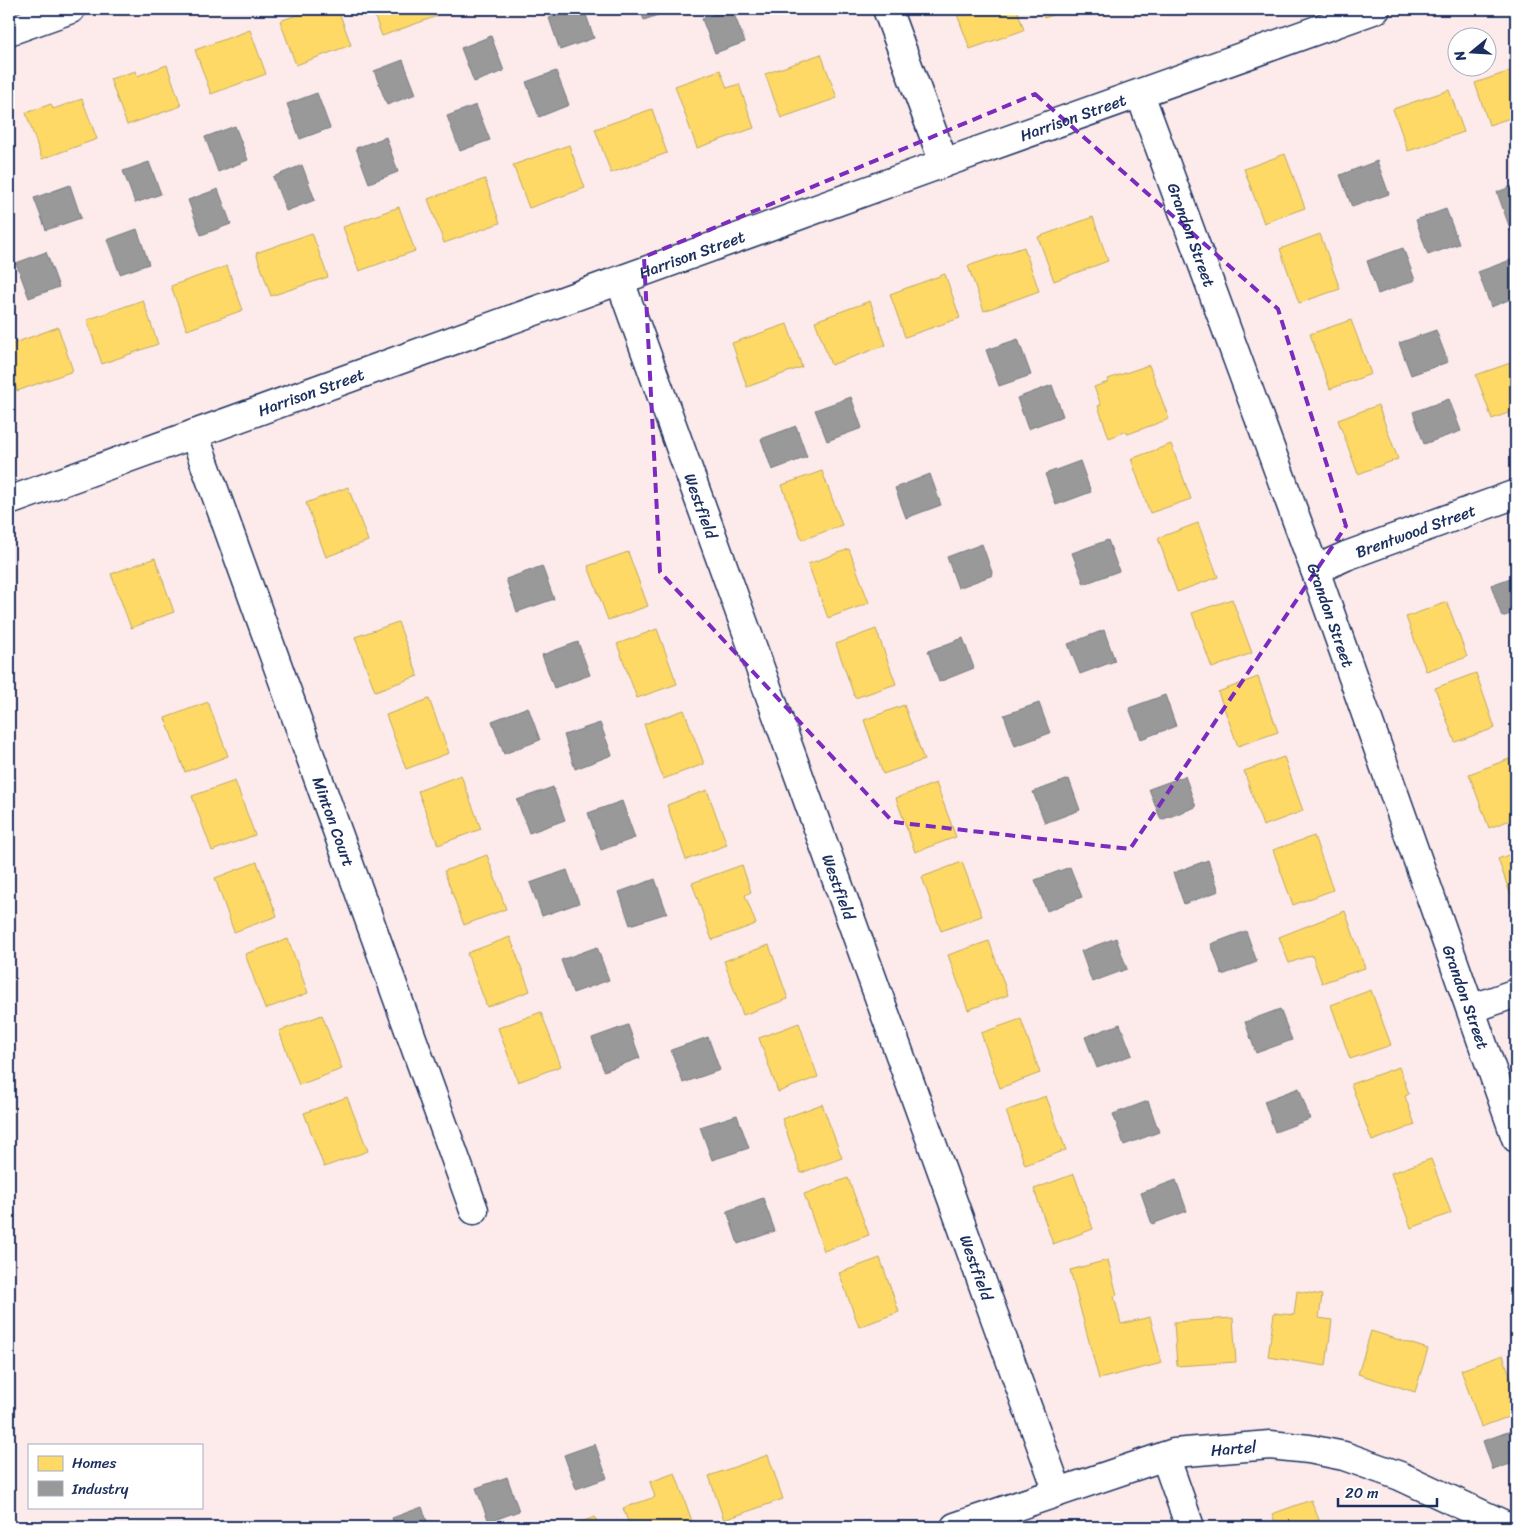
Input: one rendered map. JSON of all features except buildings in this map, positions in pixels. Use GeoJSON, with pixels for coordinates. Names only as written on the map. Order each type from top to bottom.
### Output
{"type":"FeatureCollection","features":[{"type":"Feature","properties":{"kind":"street"},"geometry":{"type":"LineString","coordinates":[[9,31],[71,9]]}},
{"type":"Feature","properties":{"kind":"street"},"geometry":{"type":"LineString","coordinates":[[887,9],[944,163]]}},
{"type":"Feature","properties":{"kind":"street","name":"Harrison Street"},"geometry":{"type":"LineString","coordinates":[[9,501],[1376,9]]}},
{"type":"Feature","properties":{"kind":"street","name":"Grandon Street"},"geometry":{"type":"LineString","coordinates":[[1140,94],[1315,570],[1516,1138]]}},
{"type":"Feature","properties":{"kind":"street","name":"Westfield"},"geometry":{"type":"LineString","coordinates":[[620,281],[1058,1492]]}},
{"type":"Feature","properties":{"kind":"street","name":"Minton Court"},"geometry":{"type":"LineString","coordinates":[[194,434],[474,1210]]}},
{"type":"Feature","properties":{"kind":"street","name":"Brentwood Street"},"geometry":{"type":"LineString","coordinates":[[1315,570],[1346,556],[1516,494]]}},
{"type":"Feature","properties":{"kind":"street"},"geometry":{"type":"LineString","coordinates":[[1471,1010],[1516,993]]}},
{"type":"Feature","properties":{"kind":"street","name":"Hartel"},"geometry":{"type":"LineString","coordinates":[[955,1527],[1174,1453],[1270,1445],[1344,1456],[1400,1476],[1508,1527]]}},
{"type":"Feature","properties":{"kind":"street"},"geometry":{"type":"LineString","coordinates":[[1165,1456],[1190,1527]]}},
{"type":"Feature","properties":{"kind":"highlighted area"},"geometry":{"type":"Polygon","coordinates":[[[1035,94],[1278,309],[1346,526],[1130,849],[893,822],[660,572],[644,257],[1035,94]]]}}]}
